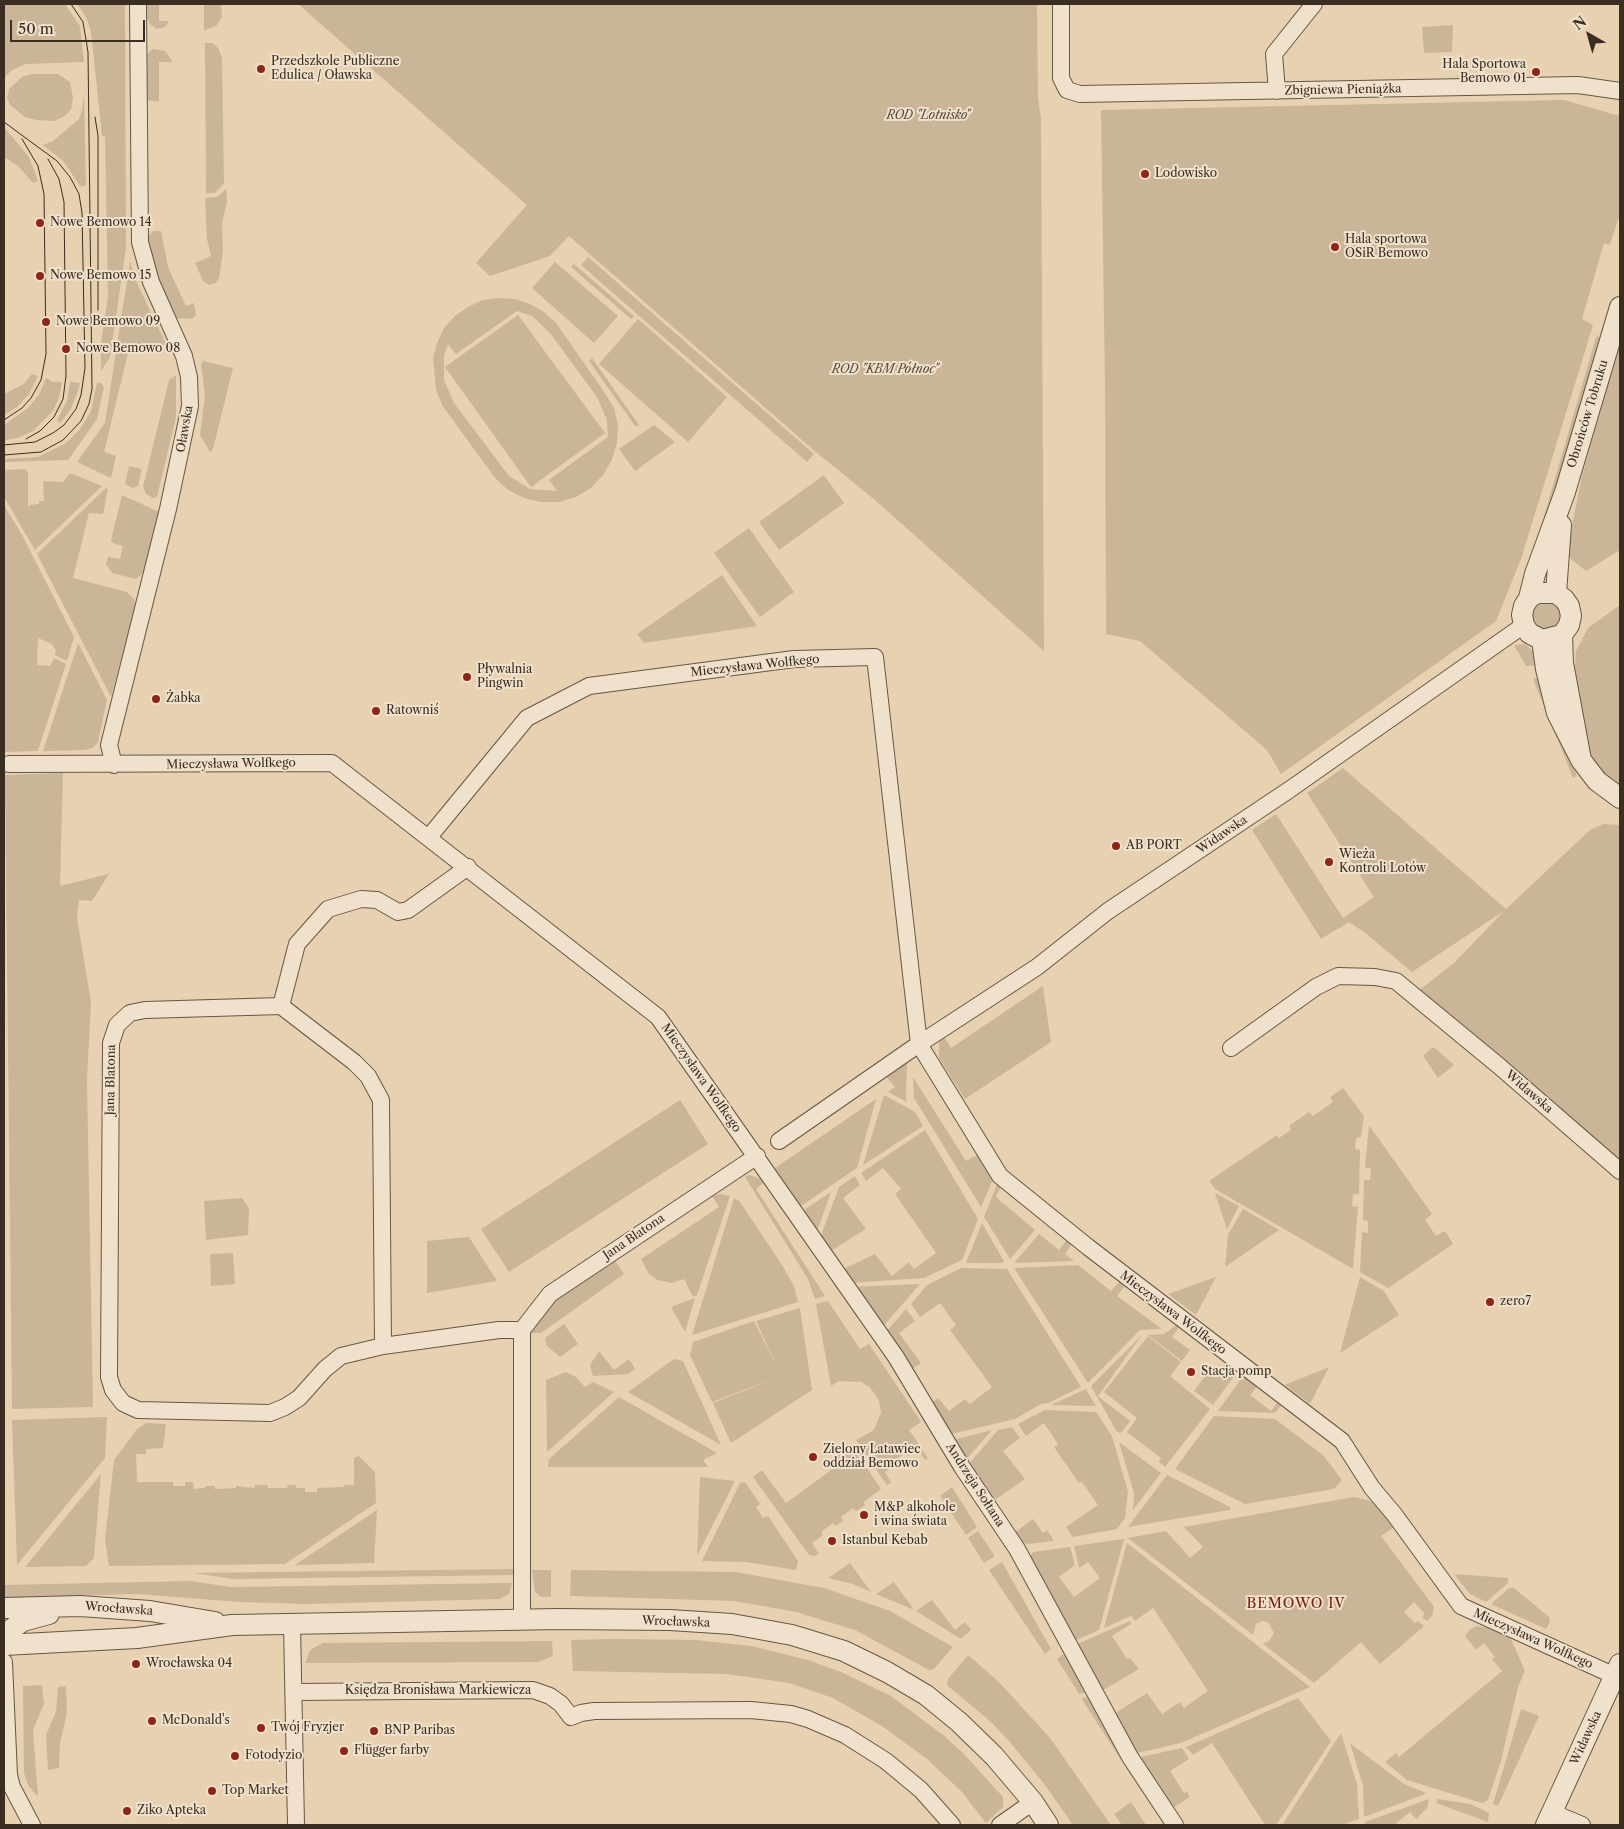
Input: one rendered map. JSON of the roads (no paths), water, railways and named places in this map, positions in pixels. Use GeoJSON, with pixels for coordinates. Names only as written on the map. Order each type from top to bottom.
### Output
{"type":"FeatureCollection","features":[{"type":"Feature","properties":{"kind":"street","name":"Oławska"},"geometry":{"type":"LineString","coordinates":[[114,765],[109,745],[168,509],[190,406],[189,377],[184,356],[149,276],[140,242],[138,4]]}},
{"type":"Feature","properties":{"kind":"street","name":"Zbigniewa Pieniążka"},"geometry":{"type":"LineString","coordinates":[[1060,4],[1060,78],[1067,90],[1080,94],[1578,85],[1620,91]]}},
{"type":"Feature","properties":{"kind":"street"},"geometry":{"type":"LineString","coordinates":[[1277,91],[1274,54],[1314,4]]}},
{"type":"Feature","properties":{"kind":"street","name":"Obrońców Tobruku"},"geometry":{"type":"LineString","coordinates":[[1529,598],[1535,574],[1565,492],[1620,307]]}},
{"type":"Feature","properties":{"kind":"street","name":"Obrońców Tobruku"},"geometry":{"type":"LineString","coordinates":[[1556,593],[1556,565],[1565,492]]}},
{"type":"Feature","properties":{"kind":"street"},"geometry":{"type":"LineString","coordinates":[[1542,640],[1529,633],[1524,625],[1522,616],[1524,606],[1529,598],[1537,593],[1556,593],[1564,598],[1569,606],[1571,616],[1566,630],[1565,673],[1581,760]]}},
{"type":"Feature","properties":{"kind":"street","name":"Widawska"},"geometry":{"type":"LineString","coordinates":[[919,1044],[1037,967],[1108,911],[1289,790],[1524,625]]}},
{"type":"Feature","properties":{"kind":"street"},"geometry":{"type":"LineString","coordinates":[[1542,640],[1566,630]]}},
{"type":"Feature","properties":{"kind":"street"},"geometry":{"type":"LineString","coordinates":[[1542,640],[1546,669],[1557,713],[1581,760],[1597,782],[1620,798]]}},
{"type":"Feature","properties":{"kind":"street","name":"Mieczysława Wolfkego"},"geometry":{"type":"LineString","coordinates":[[429,837],[527,718],[590,686],[788,660],[875,656],[919,1044],[1000,1176],[1104,1259],[1342,1441],[1372,1488],[1394,1514],[1461,1606],[1618,1670]]}},
{"type":"Feature","properties":{"kind":"street","name":"Mieczysława Wolfkego"},"geometry":{"type":"LineString","coordinates":[[9,764],[332,763],[468,867],[658,1017],[757,1156]]}},
{"type":"Feature","properties":{"kind":"street"},"geometry":{"type":"LineString","coordinates":[[382,1346],[381,1100],[368,1076],[354,1062],[280,1006],[297,944],[328,909],[361,899],[376,900],[398,912],[408,910],[468,867]]}},
{"type":"Feature","properties":{"kind":"street","name":"Widawska"},"geometry":{"type":"LineString","coordinates":[[1231,1048],[1316,986],[1338,976],[1375,977],[1396,981],[1499,1066],[1620,1171]]}},
{"type":"Feature","properties":{"kind":"street","name":"Jana Blatona"},"geometry":{"type":"LineString","coordinates":[[280,1006],[145,1010],[130,1013],[114,1030],[111,1043],[109,1377],[113,1390],[124,1403],[138,1410],[270,1413],[285,1407],[299,1398],[325,1369],[341,1356],[382,1346],[500,1330],[522,1330],[550,1294],[757,1156]]}},
{"type":"Feature","properties":{"kind":"street"},"geometry":{"type":"LineString","coordinates":[[779,1142],[919,1044]]}},
{"type":"Feature","properties":{"kind":"street","name":"Andrzeja Sołtana"},"geometry":{"type":"LineString","coordinates":[[757,1156],[844,1285],[896,1357],[962,1467],[1017,1549],[1130,1757],[1175,1825]]}},
{"type":"Feature","properties":{"kind":"street"},"geometry":{"type":"LineString","coordinates":[[522,1330],[522,1619]]}},
{"type":"Feature","properties":{"kind":"street"},"geometry":{"type":"LineString","coordinates":[[4,1644],[13,1628],[23,1621],[80,1606]]}},
{"type":"Feature","properties":{"kind":"street","name":"Wrocławska"},"geometry":{"type":"LineString","coordinates":[[4,1608],[80,1606],[150,1610],[232,1625]]}},
{"type":"Feature","properties":{"kind":"street","name":"Wrocławska"},"geometry":{"type":"LineString","coordinates":[[4,1644],[138,1638],[232,1625],[522,1619],[670,1620],[732,1624],[792,1635],[844,1651],[887,1672],[926,1695],[960,1722],[994,1756],[1033,1802],[1048,1825]]}},
{"type":"Feature","properties":{"kind":"street"},"geometry":{"type":"LineString","coordinates":[[292,1625],[296,1825]]}},
{"type":"Feature","properties":{"kind":"street"},"geometry":{"type":"LineString","coordinates":[[4,1662],[9,1775],[12,1787],[32,1825]]}},
{"type":"Feature","properties":{"kind":"street","name":"Widawska"},"geometry":{"type":"LineString","coordinates":[[1582,1825],[1549,1819],[1618,1670]]}},
{"type":"Feature","properties":{"kind":"street","name":"Księdza Bronisława Markiewicza"},"geometry":{"type":"LineString","coordinates":[[294,1692],[533,1690],[550,1696],[561,1704],[572,1718],[581,1712],[594,1711],[751,1710],[791,1714],[808,1719],[844,1735],[886,1761],[921,1790],[952,1825]]}},
{"type":"Feature","properties":{"kind":"street"},"geometry":{"type":"LineString","coordinates":[[1000,1825],[1033,1802]]}},
{"type":"Feature","properties":{"kind":"tram line"},"geometry":{"type":"LineString","coordinates":[[4,455],[41,452],[63,440],[81,421],[89,404],[92,389],[88,52],[83,22],[71,4]]}},
{"type":"Feature","properties":{"kind":"tram line"},"geometry":{"type":"LineString","coordinates":[[95,117],[98,136],[98,310]]}},
{"type":"Feature","properties":{"kind":"tram line"},"geometry":{"type":"LineString","coordinates":[[4,122],[57,161],[70,177],[79,194],[82,213],[85,368],[81,395],[76,409],[64,425],[35,442],[4,445]]}},
{"type":"Feature","properties":{"kind":"tram line"},"geometry":{"type":"LineString","coordinates":[[4,420],[22,408],[31,398],[41,380],[46,354],[44,194],[38,166],[22,139]]}},
{"type":"Feature","properties":{"kind":"tram line"},"geometry":{"type":"LineString","coordinates":[[26,439],[40,431],[54,417],[63,399],[66,376],[64,202],[59,179],[48,159]]}},
{"type":"Feature","properties":{"kind":"place","name":"Przedszkole Publiczne Edulica / Oławska"},"geometry":{"type":"Point","coordinates":[261,69]}},
{"type":"Feature","properties":{"kind":"place","name":"Hala Sportowa Bemowo 01"},"geometry":{"type":"Point","coordinates":[1536,72]}},
{"type":"Feature","properties":{"kind":"place","name":"Lodowisko"},"geometry":{"type":"Point","coordinates":[1145,174]}},
{"type":"Feature","properties":{"kind":"place","name":"Nowe Bemowo 14"},"geometry":{"type":"Point","coordinates":[40,223]}},
{"type":"Feature","properties":{"kind":"place","name":"Hala sportowa OSiR Bemowo"},"geometry":{"type":"Point","coordinates":[1335,247]}},
{"type":"Feature","properties":{"kind":"place","name":"Nowe Bemowo 15"},"geometry":{"type":"Point","coordinates":[40,276]}},
{"type":"Feature","properties":{"kind":"place","name":"Nowe Bemowo 09"},"geometry":{"type":"Point","coordinates":[46,322]}},
{"type":"Feature","properties":{"kind":"place","name":"Nowe Bemowo 08"},"geometry":{"type":"Point","coordinates":[66,349]}},
{"type":"Feature","properties":{"kind":"place","name":"Pływalnia Pingwin"},"geometry":{"type":"Point","coordinates":[467,677]}},
{"type":"Feature","properties":{"kind":"place","name":"Żabka"},"geometry":{"type":"Point","coordinates":[156,699]}},
{"type":"Feature","properties":{"kind":"place","name":"Ratowniś"},"geometry":{"type":"Point","coordinates":[376,711]}},
{"type":"Feature","properties":{"kind":"place","name":"AB PORT"},"geometry":{"type":"Point","coordinates":[1116,846]}},
{"type":"Feature","properties":{"kind":"place","name":"Wieża Kontroli Lotów"},"geometry":{"type":"Point","coordinates":[1329,862]}},
{"type":"Feature","properties":{"kind":"place","name":"zero7"},"geometry":{"type":"Point","coordinates":[1490,1302]}},
{"type":"Feature","properties":{"kind":"place","name":"Stacja pomp"},"geometry":{"type":"Point","coordinates":[1191,1372]}},
{"type":"Feature","properties":{"kind":"place","name":"Zielony Latawiec oddział Bemowo"},"geometry":{"type":"Point","coordinates":[813,1457]}},
{"type":"Feature","properties":{"kind":"place","name":"M&P alkohole i wina świata"},"geometry":{"type":"Point","coordinates":[864,1515]}},
{"type":"Feature","properties":{"kind":"place","name":"Istanbul Kebab"},"geometry":{"type":"Point","coordinates":[832,1541]}},
{"type":"Feature","properties":{"kind":"place","name":"Wrocławska 04"},"geometry":{"type":"Point","coordinates":[136,1664]}},
{"type":"Feature","properties":{"kind":"place","name":"McDonald's"},"geometry":{"type":"Point","coordinates":[152,1721]}},
{"type":"Feature","properties":{"kind":"place","name":"Twój Fryzjer"},"geometry":{"type":"Point","coordinates":[261,1728]}},
{"type":"Feature","properties":{"kind":"place","name":"BNP Paribas"},"geometry":{"type":"Point","coordinates":[374,1731]}},
{"type":"Feature","properties":{"kind":"place","name":"Flügger farby"},"geometry":{"type":"Point","coordinates":[344,1751]}},
{"type":"Feature","properties":{"kind":"place","name":"Fotodyzio"},"geometry":{"type":"Point","coordinates":[235,1756]}},
{"type":"Feature","properties":{"kind":"place","name":"Top Market"},"geometry":{"type":"Point","coordinates":[212,1791]}},
{"type":"Feature","properties":{"kind":"place","name":"Ziko Apteka"},"geometry":{"type":"Point","coordinates":[127,1811]}},
{"type":"Feature","properties":{"kind":"district","name":"BEMOWO IV"},"geometry":{"type":"Point","coordinates":[1296,1604]}},
{"type":"Feature","properties":{"kind":"park label","name":"ROD \"Lotnisko\""},"geometry":{"type":"Point","coordinates":[928,116]}},
{"type":"Feature","properties":{"kind":"park label","name":"ROD \"KBM Północ\""},"geometry":{"type":"Point","coordinates":[885,370]}}]}
